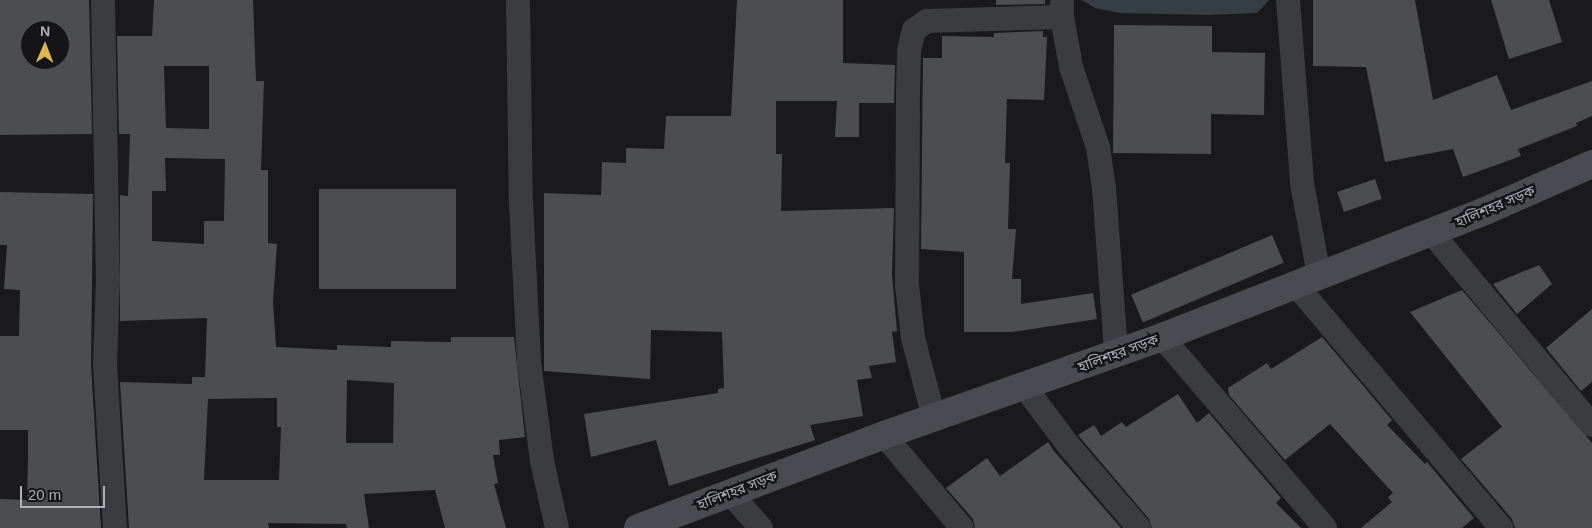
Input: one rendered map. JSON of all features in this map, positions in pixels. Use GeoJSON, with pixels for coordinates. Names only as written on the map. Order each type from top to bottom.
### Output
{"type":"FeatureCollection","features":[{"type":"Feature","properties":{"kind":"street"},"geometry":{"type":"LineString","coordinates":[[103,0],[108,279],[105,365],[115,528]]}},
{"type":"Feature","properties":{"kind":"street"},"geometry":{"type":"LineString","coordinates":[[518,0],[521,203],[529,353],[542,461],[557,528]]}},
{"type":"Feature","properties":{"kind":"street"},"geometry":{"type":"LineString","coordinates":[[1288,0],[1308,280],[1501,528]]}},
{"type":"Feature","properties":{"kind":"street"},"geometry":{"type":"LineString","coordinates":[[934,418],[913,338],[907,285],[909,76],[914,30],[927,20],[1062,9],[1071,66],[1098,147],[1104,188],[1116,353]]}},
{"type":"Feature","properties":{"kind":"street","name":"হালিশহর সড়ক"},"geometry":{"type":"LineString","coordinates":[[638,528],[884,435],[1162,337],[1431,232],[1592,164]]}},
{"type":"Feature","properties":{"kind":"street"},"geometry":{"type":"LineString","coordinates":[[1431,232],[1592,424]]}},
{"type":"Feature","properties":{"kind":"street"},"geometry":{"type":"LineString","coordinates":[[1162,337],[1325,528]]}},
{"type":"Feature","properties":{"kind":"street"},"geometry":{"type":"LineString","coordinates":[[1024,386],[1069,446],[1139,528]]}},
{"type":"Feature","properties":{"kind":"street"},"geometry":{"type":"LineString","coordinates":[[884,435],[962,528]]}},
{"type":"Feature","properties":{"kind":"street"},"geometry":{"type":"LineString","coordinates":[[730,493],[761,528]]}},
{"type":"Feature","properties":{"kind":"shaded area"},"geometry":{"type":"Polygon","coordinates":[[[1082,0],[1269,0],[1257,13],[1208,15],[1120,13],[1095,8],[1082,0]]]}},
{"type":"Feature","properties":{"kind":"building"},"geometry":{"type":"Polygon","coordinates":[[[0,0],[89,0],[92,134],[0,135],[0,0]]]}},
{"type":"Feature","properties":{"kind":"building"},"geometry":{"type":"Polygon","coordinates":[[[154,0],[253,0],[256,81],[264,81],[261,170],[268,170],[268,243],[277,244],[273,302],[276,347],[337,350],[337,345],[391,347],[391,341],[451,342],[451,337],[514,337],[525,437],[499,440],[500,455],[493,455],[498,483],[494,484],[506,528],[445,528],[435,490],[364,494],[369,528],[347,528],[346,524],[268,523],[269,528],[129,528],[120,382],[192,384],[192,377],[205,377],[207,318],[120,321],[120,195],[128,196],[130,134],[119,134],[117,36],[152,36],[154,0]],[[164,66],[166,128],[209,129],[209,66],[164,66]],[[165,158],[166,191],[152,191],[152,241],[204,244],[204,221],[224,221],[225,159],[165,158]],[[347,380],[346,443],[393,443],[394,383],[347,380]],[[277,398],[208,399],[204,480],[279,480],[281,427],[277,427],[277,398]]]}},
{"type":"Feature","properties":{"kind":"building"},"geometry":{"type":"Polygon","coordinates":[[[737,0],[843,0],[843,63],[895,65],[894,103],[859,103],[859,137],[835,137],[837,101],[776,101],[776,154],[782,154],[781,211],[894,208],[892,275],[897,331],[892,332],[896,362],[869,366],[872,378],[857,380],[863,416],[810,425],[815,440],[669,486],[656,440],[591,457],[584,414],[718,393],[718,389],[724,388],[722,332],[651,330],[650,379],[544,371],[544,193],[601,195],[602,162],[626,163],[626,148],[664,149],[666,116],[731,116],[737,0]]]}},
{"type":"Feature","properties":{"kind":"building"},"geometry":{"type":"Polygon","coordinates":[[[996,0],[1045,0],[1045,4],[996,5],[996,0]]]}},
{"type":"Feature","properties":{"kind":"building"},"geometry":{"type":"Polygon","coordinates":[[[1313,0],[1415,0],[1433,100],[1497,75],[1511,110],[1592,81],[1592,116],[1576,123],[1577,126],[1518,149],[1521,156],[1463,177],[1453,149],[1385,162],[1366,67],[1313,66],[1313,0]]]}},
{"type":"Feature","properties":{"kind":"building"},"geometry":{"type":"Polygon","coordinates":[[[1491,0],[1549,0],[1562,42],[1509,59],[1491,0]]]}},
{"type":"Feature","properties":{"kind":"building"},"geometry":{"type":"Polygon","coordinates":[[[1114,25],[1212,26],[1212,52],[1265,53],[1264,115],[1211,114],[1211,154],[1113,153],[1114,25]]]}},
{"type":"Feature","properties":{"kind":"building"},"geometry":{"type":"Polygon","coordinates":[[[1043,31],[1043,37],[1047,37],[1044,100],[1007,99],[1005,163],[1010,163],[1008,229],[1016,229],[1012,279],[1021,279],[1021,304],[1093,293],[1097,319],[1012,332],[964,332],[964,252],[921,249],[923,58],[942,58],[942,36],[994,37],[994,33],[1043,31]]]}},
{"type":"Feature","properties":{"kind":"building"},"geometry":{"type":"Polygon","coordinates":[[[1375,179],[1382,199],[1344,212],[1337,192],[1375,179]]]}},
{"type":"Feature","properties":{"kind":"building"},"geometry":{"type":"Polygon","coordinates":[[[319,189],[456,189],[456,289],[319,289],[319,189]]]}},
{"type":"Feature","properties":{"kind":"building"},"geometry":{"type":"Polygon","coordinates":[[[0,192],[93,194],[91,366],[101,528],[0,528],[0,499],[27,500],[28,430],[0,430],[0,336],[19,336],[20,290],[4,289],[7,245],[0,245],[0,192]]]}},
{"type":"Feature","properties":{"kind":"building"},"geometry":{"type":"Polygon","coordinates":[[[1272,235],[1284,263],[1143,322],[1131,295],[1272,235]]]}},
{"type":"Feature","properties":{"kind":"building"},"geometry":{"type":"Polygon","coordinates":[[[1539,265],[1552,284],[1517,314],[1493,284],[1539,265]]]}},
{"type":"Feature","properties":{"kind":"building"},"geometry":{"type":"Polygon","coordinates":[[[1462,290],[1592,443],[1592,528],[1515,528],[1512,519],[1461,459],[1502,427],[1410,312],[1462,290]]]}},
{"type":"Feature","properties":{"kind":"building"},"geometry":{"type":"Polygon","coordinates":[[[1592,309],[1592,382],[1581,391],[1546,348],[1592,309]]]}},
{"type":"Feature","properties":{"kind":"building"},"geometry":{"type":"Polygon","coordinates":[[[1322,337],[1392,420],[1387,425],[1425,464],[1427,462],[1474,518],[1462,528],[1361,528],[1392,502],[1388,497],[1393,493],[1330,424],[1285,460],[1229,395],[1228,388],[1267,363],[1271,369],[1322,337]]]}},
{"type":"Feature","properties":{"kind":"building"},"geometry":{"type":"Polygon","coordinates":[[[1178,394],[1197,423],[1209,413],[1281,498],[1276,503],[1301,528],[1152,528],[1149,519],[1078,435],[1094,425],[1101,436],[1122,422],[1126,427],[1178,394]]]}},
{"type":"Feature","properties":{"kind":"building"},"geometry":{"type":"Polygon","coordinates":[[[1048,442],[1121,528],[975,528],[973,519],[946,488],[987,458],[1000,476],[1048,442]]]}}]}
